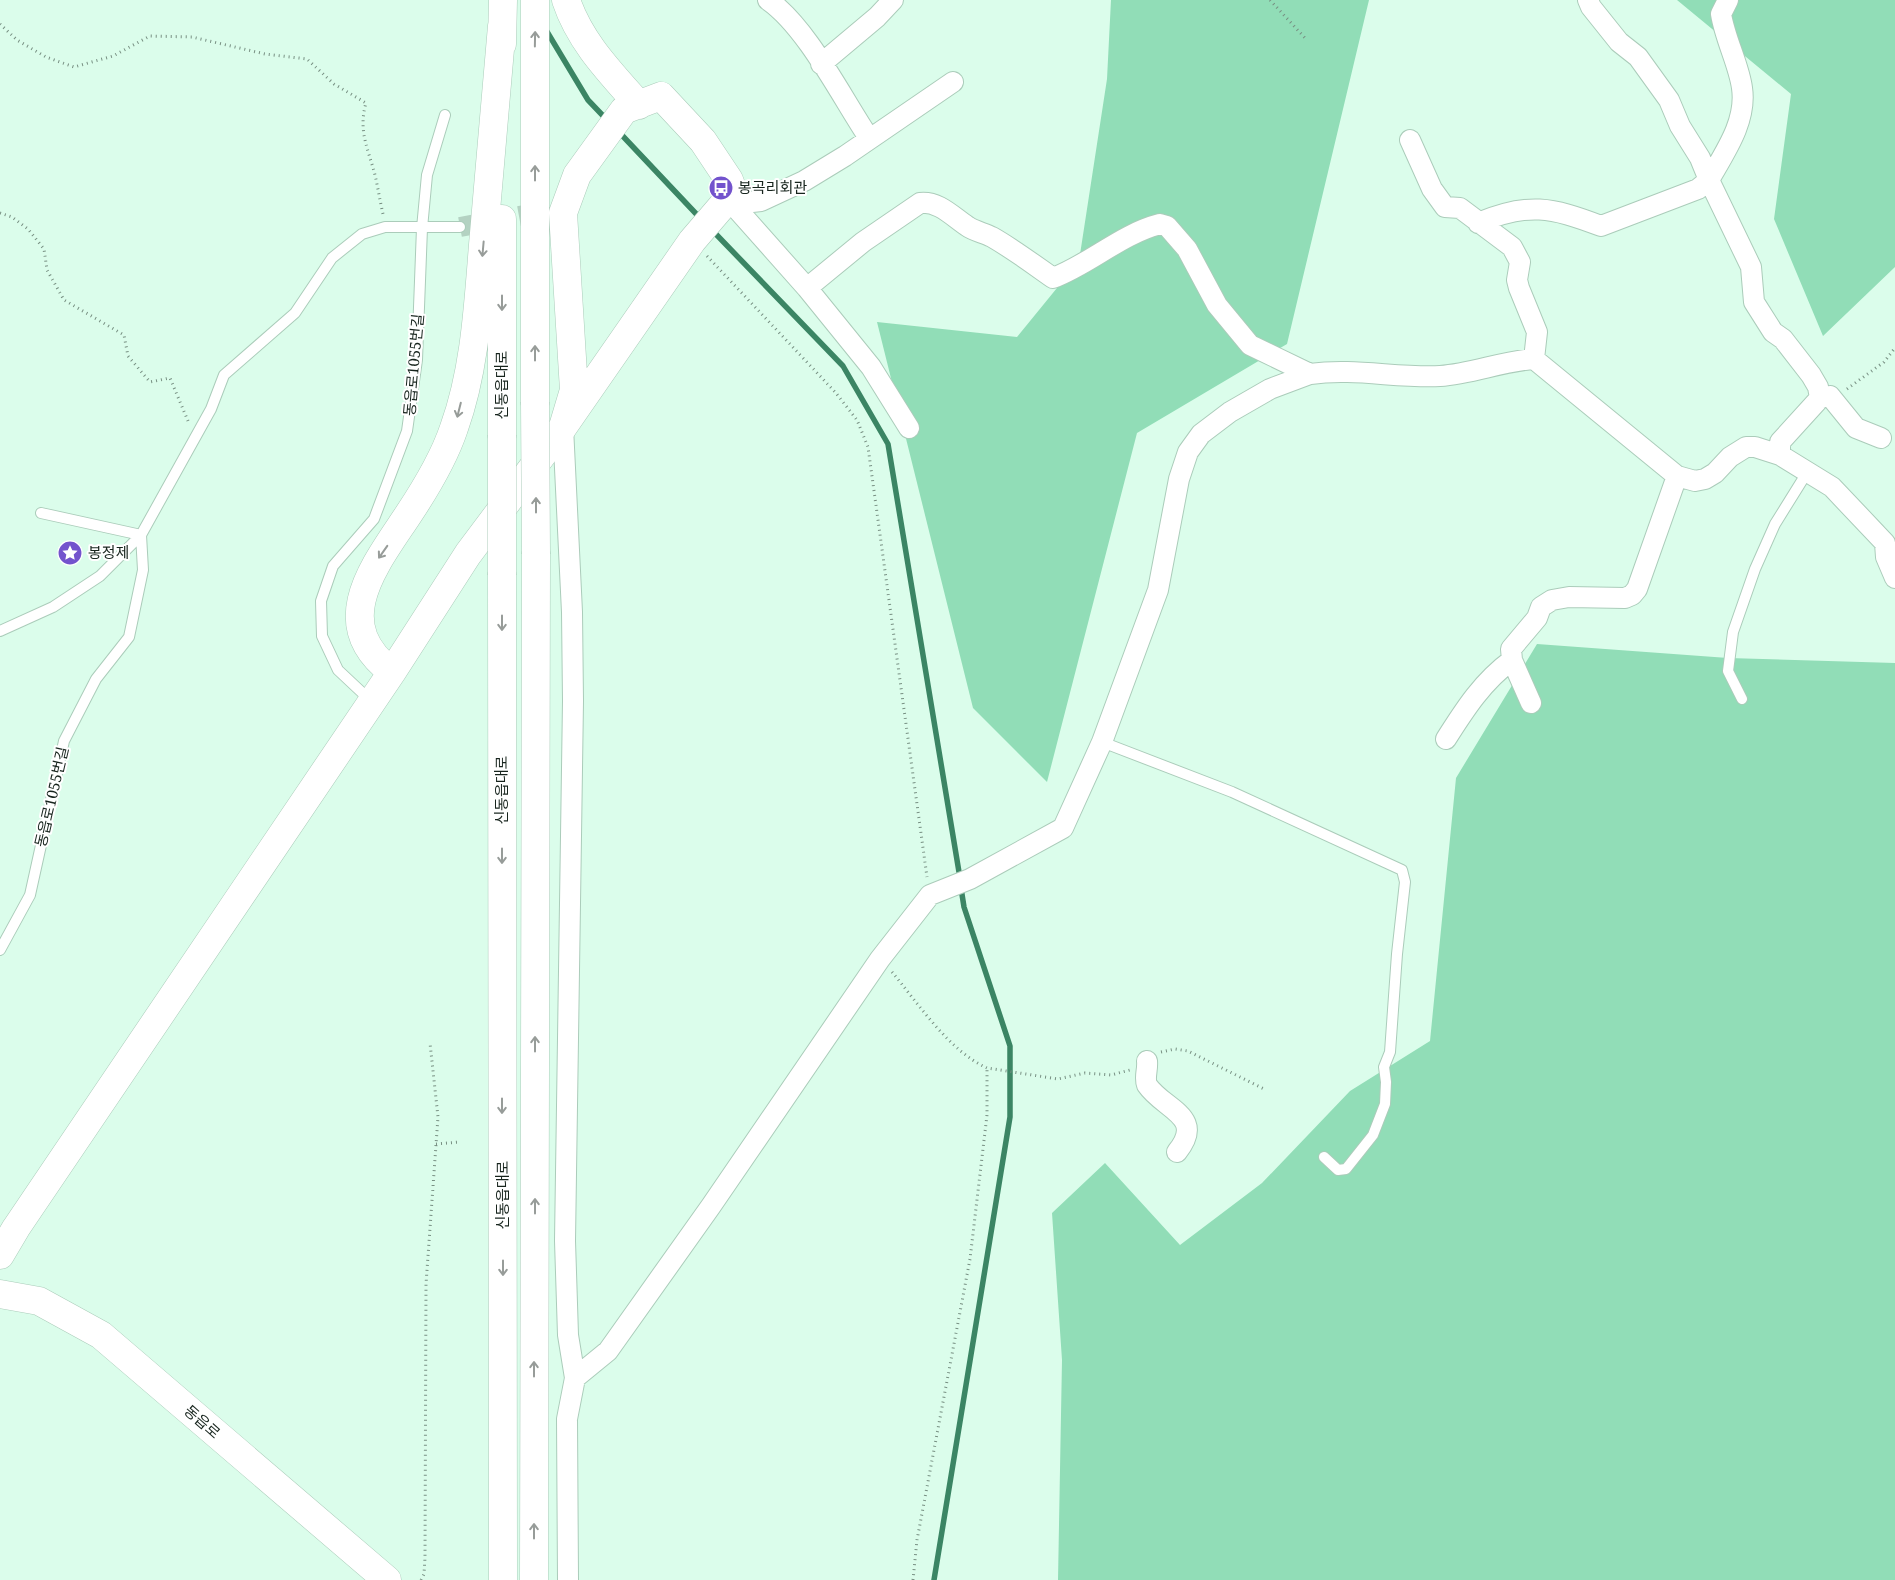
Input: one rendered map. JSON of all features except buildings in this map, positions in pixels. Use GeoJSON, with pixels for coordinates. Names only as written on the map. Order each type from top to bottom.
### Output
{"type":"FeatureCollection","features":[{"type":"Feature","properties":{"kind":"main road"},"geometry":{"type":"LineString","coordinates":[[534,1580],[535,0]]}},
{"type":"Feature","properties":{"kind":"main road"},"geometry":{"type":"LineString","coordinates":[[566,0],[587,44],[632,108]]}},
{"type":"Feature","properties":{"kind":"main road"},"geometry":{"type":"LineString","coordinates":[[392,672],[373,656],[367,644],[360,621],[362,591],[376,562],[410,513],[436,468],[454,428],[470,366],[478,303],[503,13]]}},
{"type":"Feature","properties":{"kind":"main road","name":"신동읍대로"},"geometry":{"type":"LineString","coordinates":[[503,13],[503,1580]]}},
{"type":"Feature","properties":{"kind":"main road"},"geometry":{"type":"LineString","coordinates":[[0,1255],[159,1013],[392,672],[468,554],[563,426],[695,237],[724,203],[732,188],[729,180],[703,141],[661,96],[632,108],[600,142],[552,212],[574,390],[563,426]]}},
{"type":"Feature","properties":{"kind":"main road","name":"동읍로"},"geometry":{"type":"LineString","coordinates":[[0,1294],[39,1301],[101,1336],[387,1580]]}},
{"type":"Feature","properties":{"kind":"street"},"geometry":{"type":"LineString","coordinates":[[768,0],[795,26],[869,138]]}},
{"type":"Feature","properties":{"kind":"street"},"geometry":{"type":"LineString","coordinates":[[821,64],[877,17],[893,0]]}},
{"type":"Feature","properties":{"kind":"street"},"geometry":{"type":"LineString","coordinates":[[1588,0],[1590,7],[1619,42],[1638,57],[1669,100],[1680,126],[1700,158],[1751,267],[1754,302],[1761,316],[1773,332],[1783,339],[1811,374],[1825,397],[1856,428],[1881,438]]}},
{"type":"Feature","properties":{"kind":"street"},"geometry":{"type":"LineString","coordinates":[[1478,223],[1505,212],[1529,208],[1580,218],[1601,226],[1698,189],[1709,180],[1735,132],[1743,109],[1742,87],[1720,14],[1728,0]]}},
{"type":"Feature","properties":{"kind":"street"},"geometry":{"type":"LineString","coordinates":[[724,203],[752,202],[777,195],[818,173],[953,82]]}},
{"type":"Feature","properties":{"kind":"street"},"geometry":{"type":"LineString","coordinates":[[1410,140],[1432,189],[1444,208],[1460,208],[1512,247],[1520,262],[1517,280],[1519,288],[1537,332],[1534,359]]}},
{"type":"Feature","properties":{"kind":"street"},"geometry":{"type":"LineString","coordinates":[[807,288],[863,242],[920,203],[930,202],[937,204],[968,228],[982,232],[1011,248],[1053,278],[1076,270],[1104,251],[1160,224],[1167,226],[1187,249],[1217,305],[1250,345],[1310,374]]}},
{"type":"Feature","properties":{"kind":"street"},"geometry":{"type":"LineString","coordinates":[[724,203],[807,288],[871,367],[909,428]]}},
{"type":"Feature","properties":{"kind":"street"},"geometry":{"type":"LineString","coordinates":[[575,1378],[608,1351],[712,1206],[880,959],[935,893],[970,879],[1063,828],[1102,742],[1158,590],[1179,479],[1188,452],[1201,434],[1230,412],[1270,390],[1310,374],[1361,371],[1440,376],[1464,373],[1515,360],[1534,359],[1677,476],[1695,481],[1705,479],[1715,473],[1730,457],[1746,447],[1756,447],[1780,455],[1808,471],[1832,487],[1885,543],[1886,557],[1895,578]]}},
{"type":"Feature","properties":{"kind":"street"},"geometry":{"type":"LineString","coordinates":[[1780,455],[1780,442],[1825,397]]}},
{"type":"Feature","properties":{"kind":"street"},"geometry":{"type":"LineString","coordinates":[[563,426],[572,612],[573,702],[565,1241],[568,1335],[575,1378],[568,1419],[568,1580]]}},
{"type":"Feature","properties":{"kind":"street"},"geometry":{"type":"LineString","coordinates":[[1531,703],[1512,660],[1511,649],[1537,618],[1541,607],[1552,600],[1569,597],[1617,598],[1632,595],[1637,589],[1677,476]]}},
{"type":"Feature","properties":{"kind":"street"},"geometry":{"type":"LineString","coordinates":[[1446,739],[1476,694],[1512,660]]}},
{"type":"Feature","properties":{"kind":"street"},"geometry":{"type":"LineString","coordinates":[[1147,1061],[1146,1085],[1179,1114],[1187,1129],[1185,1142],[1177,1152]]}},
{"type":"Feature","properties":{"kind":"lane","name":"동읍로1055번길"},"geometry":{"type":"LineString","coordinates":[[371,701],[338,670],[322,636],[321,601],[333,566],[374,519],[407,431],[418,360],[422,228],[427,175],[445,115]]}},
{"type":"Feature","properties":{"kind":"lane"},"geometry":{"type":"LineString","coordinates":[[0,631],[53,607],[100,576],[141,535],[211,409],[224,375],[295,313],[332,258],[362,234],[386,227],[460,227]]}},
{"type":"Feature","properties":{"kind":"lane"},"geometry":{"type":"LineString","coordinates":[[1742,698],[1728,671],[1733,632],[1755,569],[1775,524],[1808,471]]}},
{"type":"Feature","properties":{"kind":"lane"},"geometry":{"type":"LineString","coordinates":[[41,513],[141,535]]}},
{"type":"Feature","properties":{"kind":"lane","name":"동읍로1055번길"},"geometry":{"type":"LineString","coordinates":[[0,950],[30,896],[64,741],[96,679],[129,637],[143,570],[141,535]]}},
{"type":"Feature","properties":{"kind":"lane"},"geometry":{"type":"LineString","coordinates":[[1102,742],[1232,792],[1402,870],[1405,882],[1397,954],[1390,1052],[1384,1067],[1386,1082],[1385,1104],[1374,1135],[1346,1169],[1338,1170],[1324,1157]]}},
{"type":"Feature","properties":{"kind":"path"},"geometry":{"type":"LineString","coordinates":[[1270,0],[1305,38]]}},
{"type":"Feature","properties":{"kind":"path"},"geometry":{"type":"LineString","coordinates":[[0,24],[24,44],[46,57],[74,67],[113,56],[150,36],[192,37],[265,54],[307,59],[334,84],[366,103],[362,119],[364,142],[375,176],[386,227]]}},
{"type":"Feature","properties":{"kind":"path"},"geometry":{"type":"LineString","coordinates":[[0,213],[12,216],[28,228],[44,249],[47,270],[64,300],[124,335],[128,356],[150,382],[170,378],[195,437]]}},
{"type":"Feature","properties":{"kind":"path"},"geometry":{"type":"LineString","coordinates":[[695,237],[836,393],[857,420],[868,447],[935,893]]}},
{"type":"Feature","properties":{"kind":"path"},"geometry":{"type":"LineString","coordinates":[[1825,397],[1845,390],[1864,378],[1884,362],[1895,348]]}},
{"type":"Feature","properties":{"kind":"path"},"geometry":{"type":"LineString","coordinates":[[880,959],[953,1044],[978,1064],[987,1068],[1022,1072]]}},
{"type":"Feature","properties":{"kind":"path"},"geometry":{"type":"LineString","coordinates":[[420,1580],[424,1574],[425,1558],[426,1284],[438,1117],[430,1043]]}},
{"type":"Feature","properties":{"kind":"path"},"geometry":{"type":"LineString","coordinates":[[913,1580],[917,1540],[970,1258],[987,1115],[987,1068]]}},
{"type":"Feature","properties":{"kind":"path"},"geometry":{"type":"LineString","coordinates":[[436,1144],[460,1142]]}},
{"type":"Feature","properties":{"kind":"green space"},"geometry":{"type":"Polygon","coordinates":[[[1111,0],[1369,0],[1287,344],[1137,433],[1047,782],[973,708],[877,322],[1017,337],[1079,261],[1107,79],[1111,0]]]}},
{"type":"Feature","properties":{"kind":"green space"},"geometry":{"type":"Polygon","coordinates":[[[1677,0],[1895,0],[1895,267],[1823,336],[1774,219],[1791,94],[1677,0]]]}},
{"type":"Feature","properties":{"kind":"green space"},"geometry":{"type":"Polygon","coordinates":[[[1537,644],[1728,658],[1895,663],[1895,1580],[1058,1580],[1062,1360],[1052,1213],[1105,1163],[1180,1245],[1262,1183],[1350,1091],[1430,1041],[1456,778],[1537,644]]]}},
{"type":"Feature","properties":{"kind":"waterway"},"geometry":{"type":"LineString","coordinates":[[546,30],[588,100],[608,121]]}},
{"type":"Feature","properties":{"kind":"waterway"},"geometry":{"type":"LineString","coordinates":[[618,131],[701,219]]}},
{"type":"Feature","properties":{"kind":"waterway"},"geometry":{"type":"LineString","coordinates":[[711,229],[843,366],[888,444],[960,878]]}},
{"type":"Feature","properties":{"kind":"waterway"},"geometry":{"type":"LineString","coordinates":[[934,1580],[1010,1117],[1010,1046],[964,907],[961,888]]}},
{"type":"Feature","properties":{"kind":"tunnel"},"geometry":{"type":"LineString","coordinates":[[460,227],[541,212]]}},
{"type":"Feature","properties":{"kind":"place","name":"봉곡리회관"},"geometry":{"type":"Point","coordinates":[721,188]}},
{"type":"Feature","properties":{"kind":"place","name":"봉정제"},"geometry":{"type":"Point","coordinates":[70,553]}}]}
